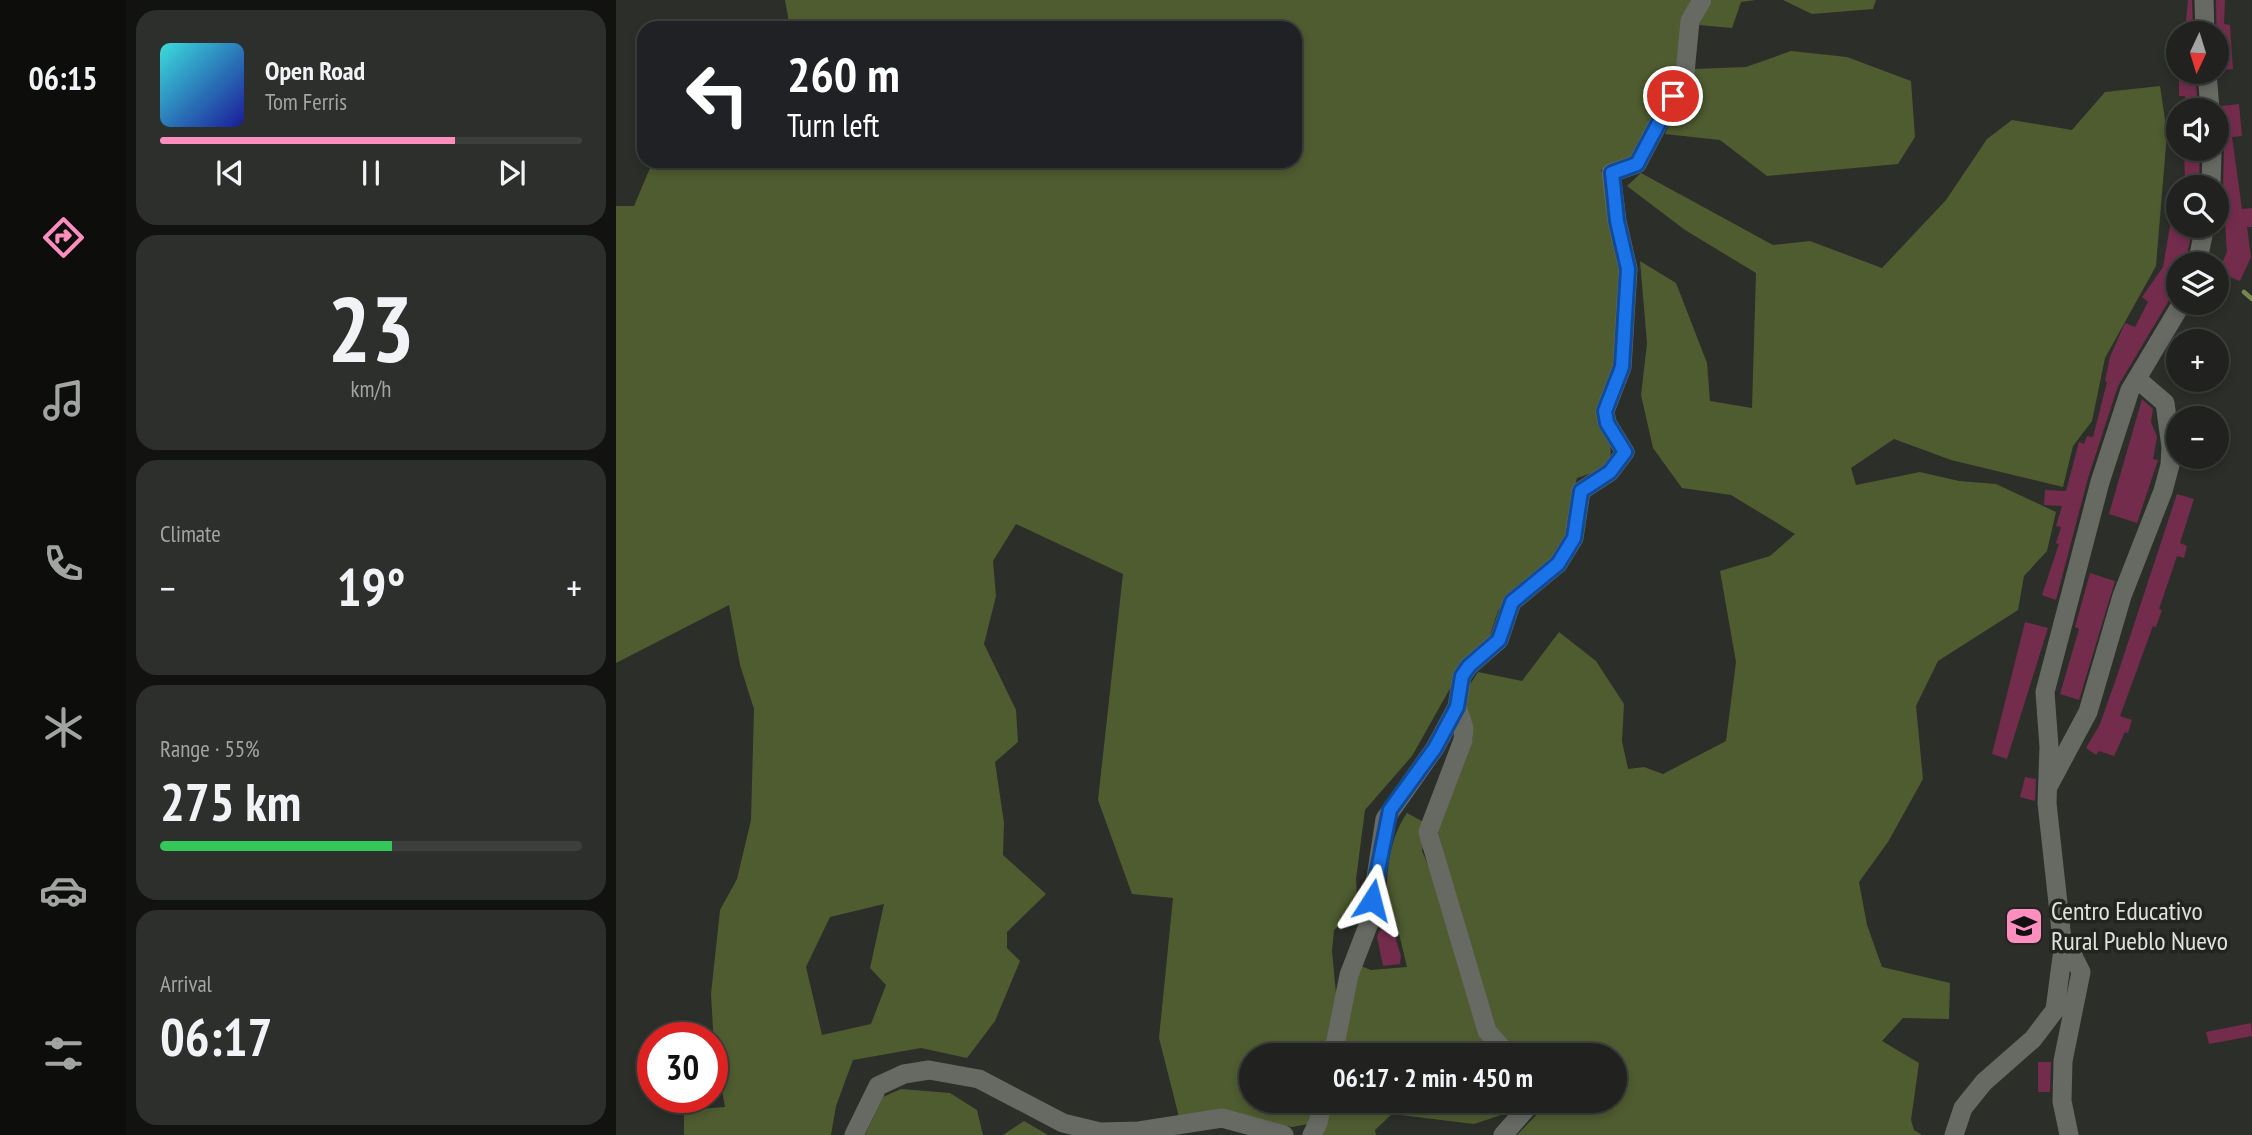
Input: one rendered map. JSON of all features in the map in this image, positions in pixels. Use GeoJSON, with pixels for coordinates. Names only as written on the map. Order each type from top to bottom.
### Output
{"type":"FeatureCollection","features":[{"type":"Feature","properties":{"kind":"street"},"geometry":{"type":"LineString","coordinates":[[1335,1043],[1349,975],[1368,923],[1385,819],[1435,748],[1457,707],[1462,676],[1469,666],[1499,640],[1512,602],[1558,564],[1574,538],[1581,491],[1610,472],[1625,452],[1607,423],[1605,411],[1622,367],[1628,269],[1617,221],[1612,173],[1637,164],[1685,73],[1690,21],[1702,0]]}},
{"type":"Feature","properties":{"kind":"street"},"geometry":{"type":"LineString","coordinates":[[2204,0],[2205,21]]}},
{"type":"Feature","properties":{"kind":"street"},"geometry":{"type":"LineString","coordinates":[[1954,1135],[1963,1108],[1970,1099],[1984,1082],[2045,1027],[2055,1010],[2063,949],[2053,878],[2045,692],[2100,482],[2130,390],[2175,315]]}},
{"type":"Feature","properties":{"kind":"street"},"geometry":{"type":"LineString","coordinates":[[2048,785],[2088,712],[2122,596],[2171,465],[2165,403],[2137,379]]}},
{"type":"Feature","properties":{"kind":"street"},"geometry":{"type":"LineString","coordinates":[[1457,707],[1464,728],[1463,740],[1428,832],[1488,1031],[1498,1043]]}},
{"type":"Feature","properties":{"kind":"street"},"geometry":{"type":"LineString","coordinates":[[2063,949],[2072,954],[2081,972],[2063,1061],[2062,1101],[2069,1135]]}},
{"type":"Feature","properties":{"kind":"street"},"geometry":{"type":"LineString","coordinates":[[854,1135],[878,1086],[904,1074],[929,1070],[979,1079],[1063,1123],[1100,1132],[1139,1131],[1222,1118],[1284,1135]]}},
{"type":"Feature","properties":{"kind":"street"},"geometry":{"type":"LineString","coordinates":[[1312,1135],[1320,1113]]}},
{"type":"Feature","properties":{"kind":"street"},"geometry":{"type":"LineString","coordinates":[[1503,1135],[1522,1113]]}},
{"type":"Feature","properties":{"kind":"green space"},"geometry":{"type":"Polygon","coordinates":[[[785,0],[1695,0],[1679,71],[1634,159],[1601,170],[1610,233],[1626,269],[1617,306],[1610,467],[1577,478],[1569,509],[1571,533],[1556,563],[1511,592],[1498,611],[1487,644],[1461,669],[1412,756],[1365,810],[1356,879],[1358,908],[1334,930],[1332,951],[1337,1005],[1330,1043],[1239,1043],[1239,1113],[1314,1113],[1308,1124],[1292,1127],[1237,1115],[1179,1117],[1159,1038],[1173,898],[1132,894],[1098,800],[1123,574],[1016,524],[993,561],[996,596],[984,644],[1016,710],[1018,742],[995,762],[1004,823],[1003,855],[1046,894],[1007,932],[1007,948],[1020,961],[995,1021],[967,1058],[921,1048],[853,1060],[836,1106],[831,1135],[684,1135],[684,1113],[728,1113],[728,1022],[713,1022],[711,994],[720,910],[737,879],[751,820],[754,709],[740,665],[729,605],[616,663],[616,206],[634,206],[650,168],[1302,168],[1302,21],[789,21],[785,0]],[[884,904],[830,917],[806,967],[822,1035],[871,1024],[886,985],[870,968],[884,904]]]}},
{"type":"Feature","properties":{"kind":"green space"},"geometry":{"type":"Polygon","coordinates":[[[1712,0],[1756,0],[1741,2],[1732,28],[1699,25],[1712,0]]]}},
{"type":"Feature","properties":{"kind":"green space"},"geometry":{"type":"Polygon","coordinates":[[[1783,0],[1876,0],[1873,9],[1812,14],[1783,0]]]}},
{"type":"Feature","properties":{"kind":"green space"},"geometry":{"type":"Polygon","coordinates":[[[1791,51],[1847,57],[1911,81],[1915,137],[1898,164],[1767,176],[1720,140],[1665,134],[1694,69],[1746,67],[1791,51]]]}},
{"type":"Feature","properties":{"kind":"green space"},"geometry":{"type":"Polygon","coordinates":[[[2160,86],[2166,145],[2156,266],[2105,358],[2092,421],[2073,446],[2063,487],[1951,460],[1894,439],[1851,468],[1856,485],[1920,472],[1959,481],[1996,484],[2056,512],[2047,551],[2024,576],[2018,610],[1938,661],[1916,706],[1923,779],[1888,842],[1859,882],[1867,925],[1882,967],[1950,983],[1949,1019],[1903,1018],[1882,1041],[1919,1063],[1911,1120],[1914,1130],[1922,1135],[1517,1135],[1538,1113],[1627,1113],[1627,1043],[1504,1043],[1489,1024],[1436,824],[1473,738],[1464,694],[1478,672],[1522,681],[1559,632],[1596,661],[1624,704],[1622,741],[1628,769],[1644,767],[1663,774],[1726,741],[1736,662],[1720,571],[1770,556],[1795,534],[1731,495],[1682,488],[1653,448],[1641,395],[1647,343],[1640,261],[1676,283],[1707,363],[1710,401],[1752,408],[1756,273],[1685,230],[1627,186],[1641,173],[1773,245],[1810,241],[1882,268],[1946,200],[1987,139],[2012,120],[2072,130],[2105,92],[2160,86]]]}},
{"type":"Feature","properties":{"kind":"green space"},"geometry":{"type":"Polygon","coordinates":[[[1407,813],[1427,824],[1422,851],[1443,899],[1486,1043],[1341,1043],[1354,980],[1361,966],[1371,970],[1407,967],[1397,925],[1387,923],[1388,866],[1394,838],[1407,813]]]}},
{"type":"Feature","properties":{"kind":"green space"},"geometry":{"type":"Polygon","coordinates":[[[901,1089],[950,1093],[977,1110],[983,1135],[865,1135],[883,1097],[901,1089]]]}},
{"type":"Feature","properties":{"kind":"green space"},"geometry":{"type":"Polygon","coordinates":[[[1328,1113],[1507,1113],[1474,1124],[1392,1114],[1375,1130],[1376,1135],[1323,1135],[1328,1113]]]}},
{"type":"Feature","properties":{"kind":"green space"},"geometry":{"type":"Polygon","coordinates":[[[1024,1121],[1048,1135],[1003,1135],[1024,1121]]]}},
{"type":"Feature","properties":{"kind":"building"},"geometry":{"type":"Polygon","coordinates":[[[2188,0],[2192,0],[2193,21],[2186,21],[2188,0]]]}},
{"type":"Feature","properties":{"kind":"building"},"geometry":{"type":"Polygon","coordinates":[[[2216,0],[2225,0],[2224,21],[2216,21],[2216,0]]]}},
{"type":"Feature","properties":{"kind":"building"},"geometry":{"type":"Polygon","coordinates":[[[2230,25],[2233,69],[2230,69],[2230,25]]]}},
{"type":"Feature","properties":{"kind":"building"},"geometry":{"type":"Polygon","coordinates":[[[2179,84],[2196,84],[2197,98],[2179,96],[2179,84]]]}},
{"type":"Feature","properties":{"kind":"building"},"geometry":{"type":"Polygon","coordinates":[[[2239,104],[2242,136],[2232,137],[2242,209],[2252,208],[2252,227],[2247,227],[2251,257],[2240,281],[2229,276],[2226,238],[2229,238],[2229,175],[2223,175],[2224,161],[2229,161],[2229,105],[2239,104]]]}},
{"type":"Feature","properties":{"kind":"building"},"geometry":{"type":"Polygon","coordinates":[[[2184,161],[2200,161],[2199,175],[2185,175],[2184,161]]]}},
{"type":"Feature","properties":{"kind":"building"},"geometry":{"type":"Polygon","coordinates":[[[2168,238],[2190,238],[2188,252],[2166,252],[2166,305],[2118,386],[2088,478],[2056,600],[2042,595],[2059,544],[2056,543],[2061,527],[2056,526],[2062,506],[2044,505],[2045,490],[2066,491],[2079,442],[2084,444],[2087,436],[2093,437],[2107,382],[2105,381],[2110,357],[2125,323],[2135,327],[2148,302],[2142,297],[2163,267],[2168,238]]]}},
{"type":"Feature","properties":{"kind":"building"},"geometry":{"type":"Polygon","coordinates":[[[2142,399],[2153,409],[2151,422],[2157,437],[2153,459],[2158,460],[2137,523],[2109,514],[2142,399]]]}},
{"type":"Feature","properties":{"kind":"building"},"geometry":{"type":"Polygon","coordinates":[[[2177,494],[2194,499],[2180,543],[2187,546],[2184,558],[2177,556],[2159,609],[2162,610],[2156,627],[2153,626],[2120,716],[2132,720],[2128,733],[2125,732],[2114,756],[2099,751],[2096,755],[2086,748],[2100,724],[2177,494]]]}},
{"type":"Feature","properties":{"kind":"building"},"geometry":{"type":"Polygon","coordinates":[[[2090,573],[2115,581],[2079,700],[2060,694],[2079,629],[2075,627],[2090,573]]]}},
{"type":"Feature","properties":{"kind":"building"},"geometry":{"type":"Polygon","coordinates":[[[2025,622],[2048,628],[2007,759],[1992,754],[2025,622]]]}},
{"type":"Feature","properties":{"kind":"building"},"geometry":{"type":"Polygon","coordinates":[[[2025,777],[2036,779],[2035,801],[2020,797],[2025,777]]]}},
{"type":"Feature","properties":{"kind":"building"},"geometry":{"type":"Polygon","coordinates":[[[1392,927],[1401,956],[1400,964],[1383,966],[1377,937],[1379,931],[1392,927]]]}},
{"type":"Feature","properties":{"kind":"building"},"geometry":{"type":"Polygon","coordinates":[[[2251,1023],[2252,1036],[2209,1044],[2206,1032],[2251,1023]]]}},
{"type":"Feature","properties":{"kind":"building"},"geometry":{"type":"Polygon","coordinates":[[[2038,1062],[2051,1062],[2050,1092],[2038,1092],[2038,1062]]]}},
{"type":"Feature","properties":{"kind":"waterway"},"geometry":{"type":"LineString","coordinates":[[2244,292],[2252,299]]}},
{"type":"Feature","properties":{"kind":"place","name":"Centro Educativo Rural Pueblo Nuevo"},"geometry":{"type":"Point","coordinates":[2024,926]}},
{"type":"Feature","properties":{"kind":"route"},"geometry":{"type":"LineString","coordinates":[[1372,900],[1385,819],[1435,748],[1457,707],[1462,676],[1469,666],[1499,640],[1514,599],[1558,564],[1574,538],[1578,496],[1581,491],[1610,472],[1619,464],[1625,452],[1607,423],[1605,411],[1622,367],[1628,269],[1625,246],[1617,221],[1612,173],[1637,164],[1673,96]]}}]}
